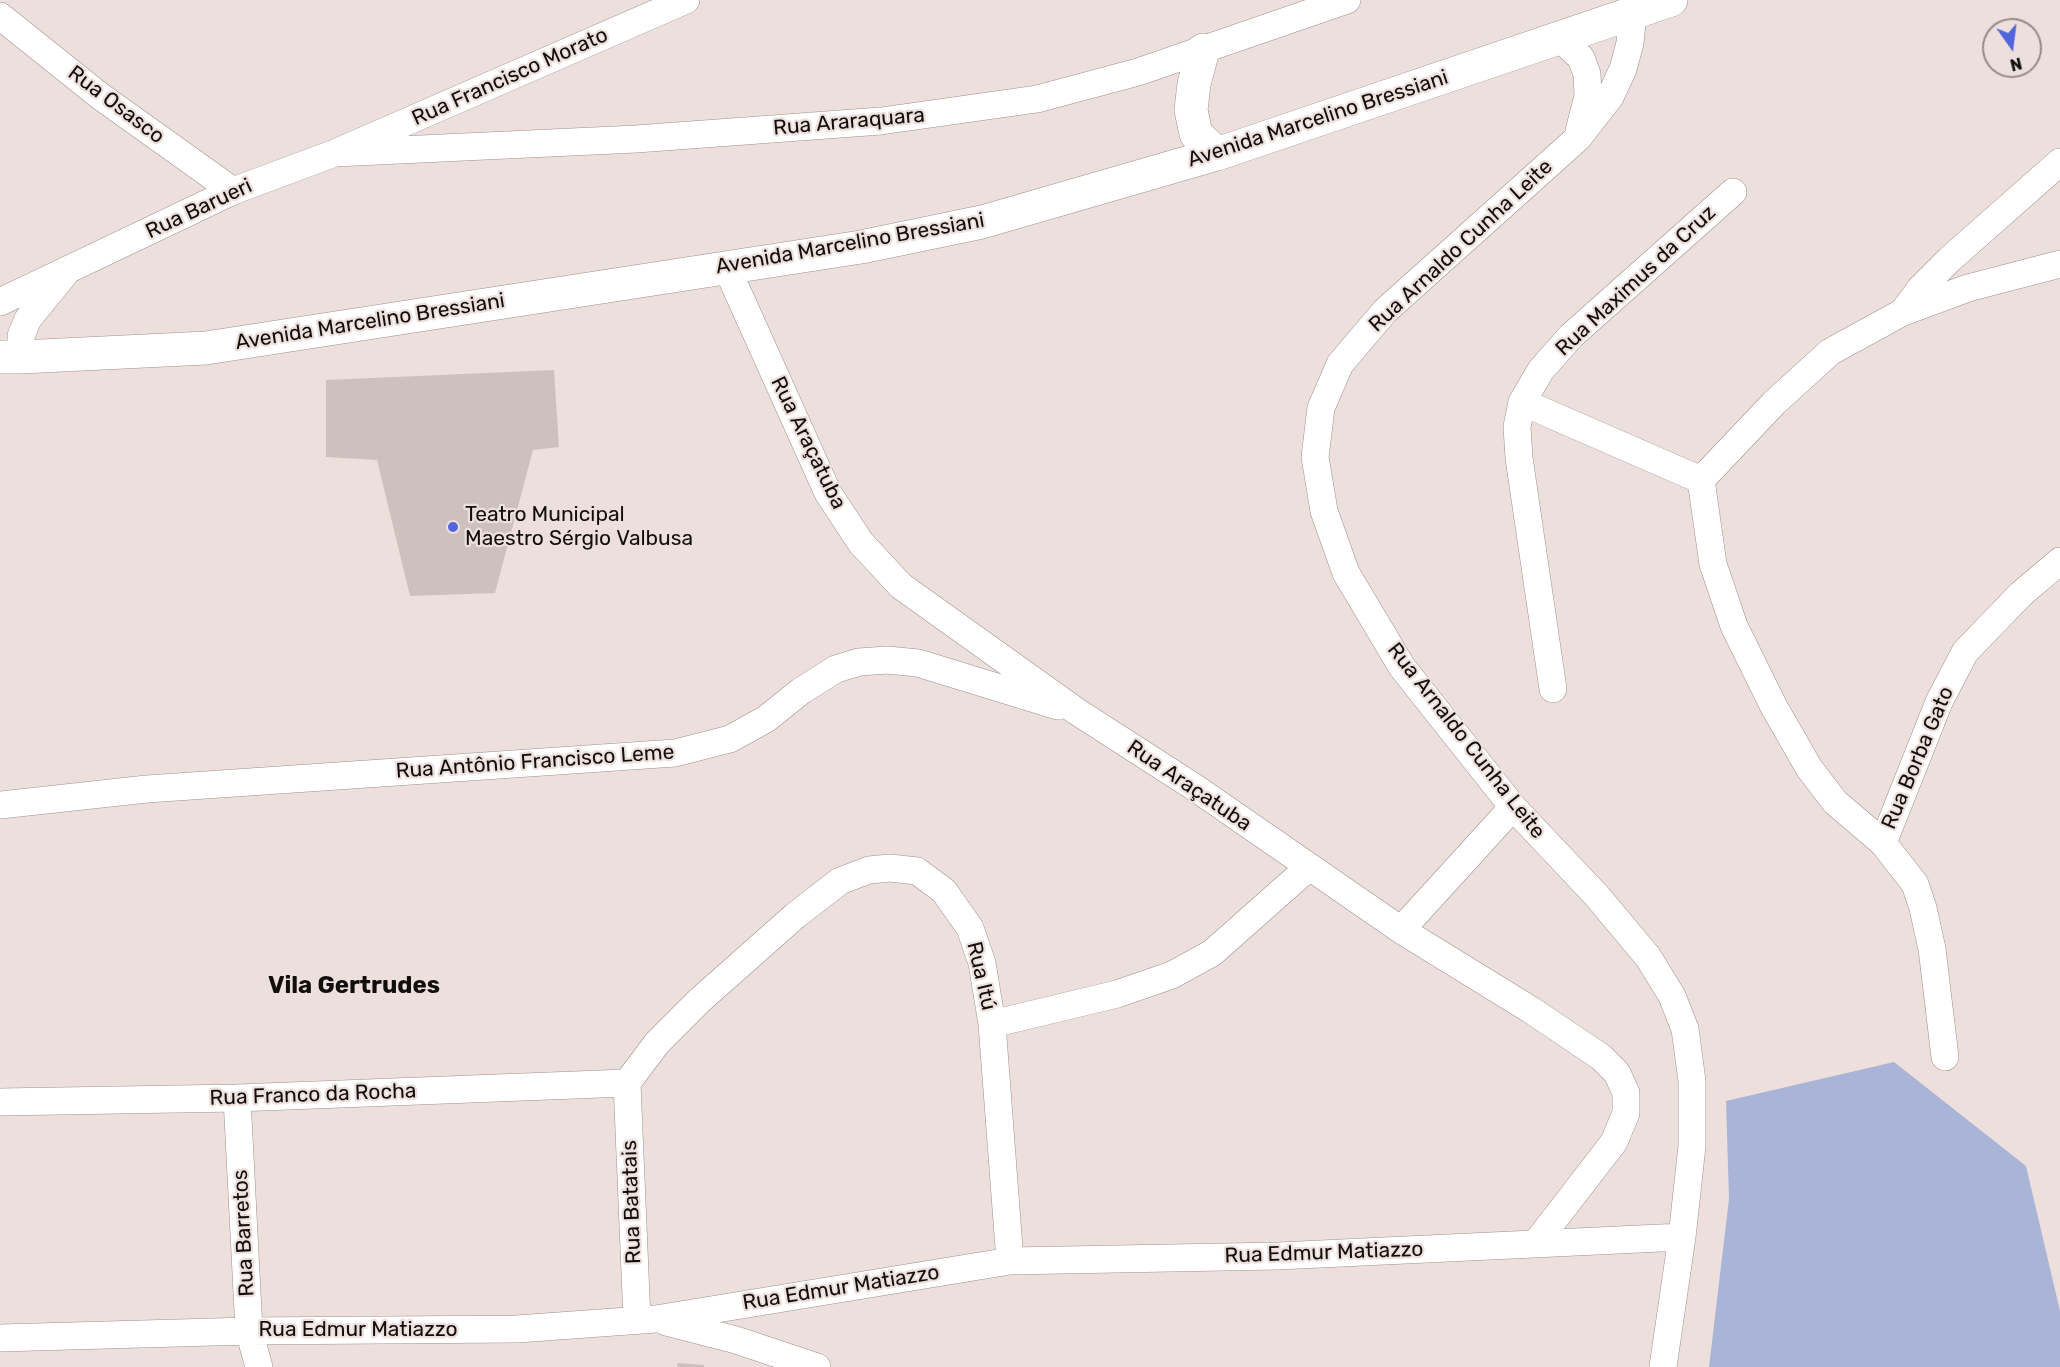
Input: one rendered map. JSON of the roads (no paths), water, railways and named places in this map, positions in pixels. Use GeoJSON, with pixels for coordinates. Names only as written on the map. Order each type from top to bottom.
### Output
{"type":"FeatureCollection","features":[{"type":"Feature","properties":{"kind":"street","name":"Rua Francisco Morato"},"geometry":{"type":"LineString","coordinates":[[335,153],[686,0]]}},
{"type":"Feature","properties":{"kind":"street","name":"Rua Araraquara"},"geometry":{"type":"LineString","coordinates":[[335,153],[636,139],[881,121],[1037,99],[1138,72],[1347,0]]}},
{"type":"Feature","properties":{"kind":"street","name":"Avenida Marcelino Bressiani"},"geometry":{"type":"LineString","coordinates":[[11,357],[206,348],[861,246],[982,222],[1217,154],[1560,38],[1619,6],[1671,0]]}},
{"type":"Feature","properties":{"kind":"street","name":"Rua Arnaldo Cunha Leite"},"geometry":{"type":"LineString","coordinates":[[1619,6],[1630,43],[1623,69],[1610,97],[1578,138],[1385,311],[1340,364],[1321,408],[1315,457],[1324,511],[1346,573],[1402,667],[1513,807],[1597,896],[1648,957],[1672,996],[1684,1029],[1692,1081],[1692,1146],[1682,1237],[1663,1367]]}},
{"type":"Feature","properties":{"kind":"street","name":"Rua Osasco"},"geometry":{"type":"LineString","coordinates":[[0,16],[100,96],[234,191]]}},
{"type":"Feature","properties":{"kind":"street"},"geometry":{"type":"LineString","coordinates":[[1560,38],[1581,58],[1587,74],[1588,96],[1578,138]]}},
{"type":"Feature","properties":{"kind":"street"},"geometry":{"type":"LineString","coordinates":[[1203,50],[1194,84],[1191,110],[1196,134],[1217,154]]}},
{"type":"Feature","properties":{"kind":"street","name":"Rua Barueri"},"geometry":{"type":"LineString","coordinates":[[0,302],[234,191],[335,153]]}},
{"type":"Feature","properties":{"kind":"street"},"geometry":{"type":"LineString","coordinates":[[1903,312],[1920,289],[1950,259],[2060,162]]}},
{"type":"Feature","properties":{"kind":"street","name":"Rua Maximus da Cruz"},"geometry":{"type":"LineString","coordinates":[[1553,689],[1519,458],[1517,427],[1522,402],[1541,370],[1571,336],[1733,192]]}},
{"type":"Feature","properties":{"kind":"street"},"geometry":{"type":"LineString","coordinates":[[1701,480],[1774,403],[1830,352],[1903,312],[1968,288],[2060,264]]}},
{"type":"Feature","properties":{"kind":"street","name":"Rua Araçatuba"},"geometry":{"type":"LineString","coordinates":[[726,266],[828,493],[861,543],[902,586],[1076,711],[1194,787],[1308,868],[1401,930],[1531,1010],[1601,1057],[1617,1073],[1626,1093],[1626,1113],[1614,1142],[1536,1243]]}},
{"type":"Feature","properties":{"kind":"street","name":"Rua Barueri"},"geometry":{"type":"LineString","coordinates":[[11,357],[28,320],[66,272]]}},
{"type":"Feature","properties":{"kind":"street"},"geometry":{"type":"LineString","coordinates":[[1522,402],[1701,480]]}},
{"type":"Feature","properties":{"kind":"street"},"geometry":{"type":"LineString","coordinates":[[1701,480],[1713,564],[1734,626],[1774,707],[1809,768],[1835,802],[1883,843]]}},
{"type":"Feature","properties":{"kind":"street","name":"Rua Borba Gato"},"geometry":{"type":"LineString","coordinates":[[1945,1057],[1932,949],[1923,908],[1915,884],[1883,843],[1939,702],[1965,652],[2021,594],[2060,561]]}},
{"type":"Feature","properties":{"kind":"street","name":"Rua Antônio Francisco Leme"},"geometry":{"type":"LineString","coordinates":[[0,805],[147,789],[675,753],[730,739],[766,719],[801,691],[836,669],[859,662],[887,660],[918,663],[1076,711]]}},
{"type":"Feature","properties":{"kind":"street"},"geometry":{"type":"LineString","coordinates":[[1401,930],[1513,807]]}},
{"type":"Feature","properties":{"kind":"street","name":"Rua Itú"},"geometry":{"type":"LineString","coordinates":[[627,1083],[664,1036],[700,1000],[796,915],[840,881],[869,870],[890,868],[917,871],[945,891],[970,928],[982,963],[992,1024],[1010,1261]]}},
{"type":"Feature","properties":{"kind":"street"},"geometry":{"type":"LineString","coordinates":[[992,1024],[1118,994],[1172,975],[1212,953],[1308,868]]}},
{"type":"Feature","properties":{"kind":"street","name":"Rua Franco da Rocha"},"geometry":{"type":"LineString","coordinates":[[0,1102],[237,1098],[627,1083]]}},
{"type":"Feature","properties":{"kind":"street","name":"Rua Batatais"},"geometry":{"type":"LineString","coordinates":[[627,1083],[646,1320]]}},
{"type":"Feature","properties":{"kind":"street","name":"Rua Barretos"},"geometry":{"type":"LineString","coordinates":[[237,1098],[249,1331],[259,1367]]}},
{"type":"Feature","properties":{"kind":"street","name":"Rua Edmur Matiazzo"},"geometry":{"type":"LineString","coordinates":[[0,1338],[249,1331],[517,1329],[646,1320],[1010,1261],[1278,1256],[1682,1237]]}},
{"type":"Feature","properties":{"kind":"street"},"geometry":{"type":"LineString","coordinates":[[646,1320],[736,1340],[817,1367]]}},
{"type":"Feature","properties":{"kind":"place","name":"Teatro Municipal Maestro Sérgio Valbusa"},"geometry":{"type":"Point","coordinates":[453,527]}},
{"type":"Feature","properties":{"kind":"district","name":"Vila Gertrudes"},"geometry":{"type":"Point","coordinates":[354,986]}}]}
